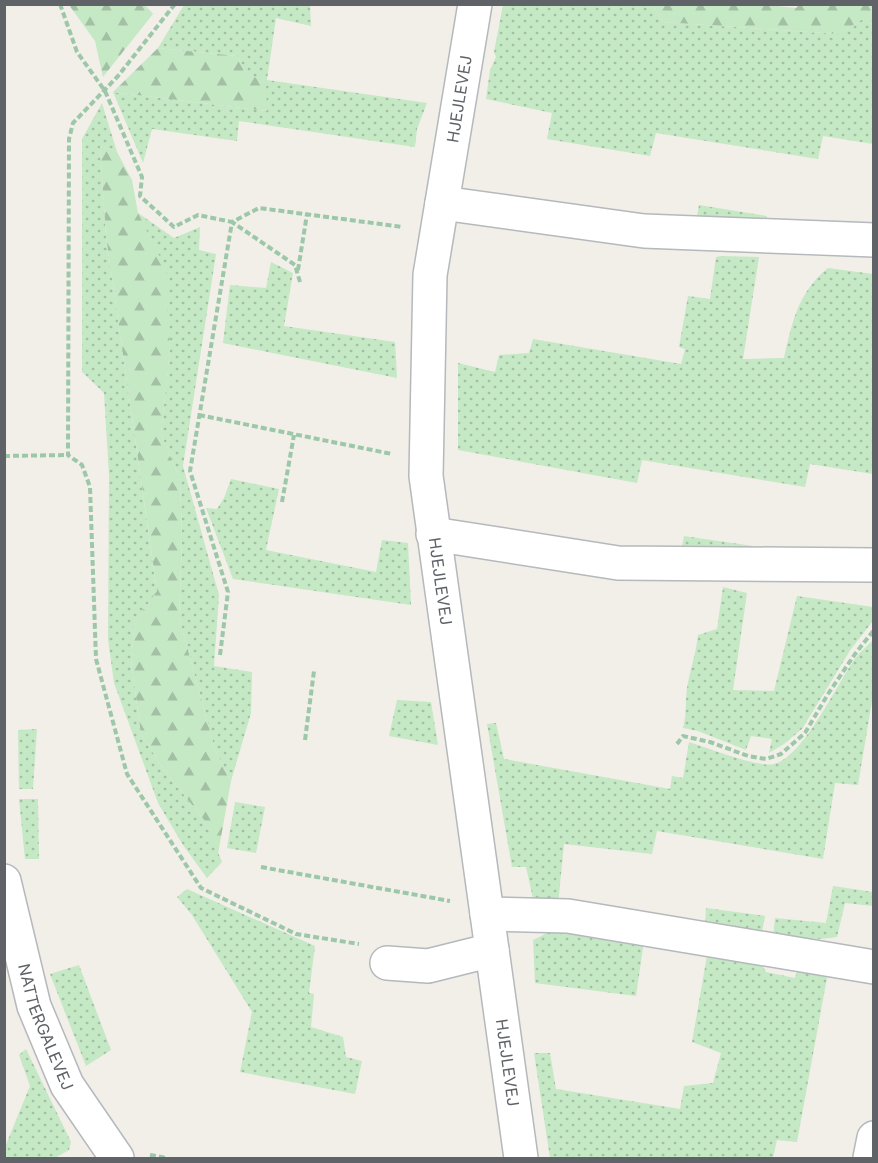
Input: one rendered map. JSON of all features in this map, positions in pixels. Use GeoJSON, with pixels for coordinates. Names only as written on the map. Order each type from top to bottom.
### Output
{"type":"FeatureCollection","features":[{"type":"Feature","properties":{"kind":"street","name":"HJEJLEVEJ"},"geometry":{"type":"LineString","coordinates":[[475,4],[430,275],[426,476],[521,1158]]}},
{"type":"Feature","properties":{"kind":"street"},"geometry":{"type":"LineString","coordinates":[[439,217],[644,231],[873,240]]}},
{"type":"Feature","properties":{"kind":"street"},"geometry":{"type":"LineString","coordinates":[[433,534],[618,563],[873,565]]}},
{"type":"Feature","properties":{"kind":"street","name":"NATTERGALEVEJ"},"geometry":{"type":"LineString","coordinates":[[4,881],[34,1006],[67,1085],[117,1158]]}},
{"type":"Feature","properties":{"kind":"street"},"geometry":{"type":"LineString","coordinates":[[487,911],[568,916],[873,968]]}},
{"type":"Feature","properties":{"kind":"street"},"geometry":{"type":"LineString","coordinates":[[387,963],[428,966],[492,950]]}},
{"type":"Feature","properties":{"kind":"street"},"geometry":{"type":"LineString","coordinates":[[870,1158],[873,1138]]}},
{"type":"Feature","properties":{"kind":"path"},"geometry":{"type":"LineString","coordinates":[[60,4],[77,52],[105,91],[142,177],[140,196],[174,227],[198,215],[232,222],[295,265],[300,282]]}},
{"type":"Feature","properties":{"kind":"path"},"geometry":{"type":"LineString","coordinates":[[68,455],[69,139],[73,123],[105,91],[175,4]]}},
{"type":"Feature","properties":{"kind":"path"},"geometry":{"type":"LineString","coordinates":[[232,222],[259,208],[307,214],[439,217]]}},
{"type":"Feature","properties":{"kind":"path"},"geometry":{"type":"LineString","coordinates":[[297,272],[307,214]]}},
{"type":"Feature","properties":{"kind":"path"},"geometry":{"type":"LineString","coordinates":[[220,655],[228,592],[189,471],[232,222]]}},
{"type":"Feature","properties":{"kind":"path"},"geometry":{"type":"LineString","coordinates":[[199,415],[426,460]]}},
{"type":"Feature","properties":{"kind":"path"},"geometry":{"type":"LineString","coordinates":[[282,502],[294,435]]}},
{"type":"Feature","properties":{"kind":"path"},"geometry":{"type":"LineString","coordinates":[[4,456],[68,455],[82,465],[90,487],[96,660],[127,774],[201,888],[296,934],[388,949],[387,963]]}},
{"type":"Feature","properties":{"kind":"path"},"geometry":{"type":"LineString","coordinates":[[677,744],[683,736],[711,742],[748,756],[766,759],[781,754],[805,733],[828,694],[873,630]]}},
{"type":"Feature","properties":{"kind":"path"},"geometry":{"type":"LineString","coordinates":[[305,740],[314,671]]}},
{"type":"Feature","properties":{"kind":"path"},"geometry":{"type":"LineString","coordinates":[[261,867],[487,911]]}},
{"type":"Feature","properties":{"kind":"green space"},"geometry":{"type":"Polygon","coordinates":[[[310,4],[311,26],[276,18],[267,80],[427,103],[417,129],[415,147],[239,121],[237,141],[152,129],[143,163],[113,92],[266,111],[238,56],[158,48],[184,5],[310,4]]]}},
{"type":"Feature","properties":{"kind":"green space"},"geometry":{"type":"Polygon","coordinates":[[[758,4],[796,8],[800,4],[873,5],[873,13],[838,34],[663,22],[652,5],[758,4]]]}},
{"type":"Feature","properties":{"kind":"green space"},"geometry":{"type":"Polygon","coordinates":[[[69,5],[145,5],[153,14],[103,77],[95,41],[69,5]]]}},
{"type":"Feature","properties":{"kind":"green space"},"geometry":{"type":"Polygon","coordinates":[[[503,5],[652,5],[663,22],[837,34],[873,13],[873,144],[823,136],[818,159],[656,133],[650,156],[547,139],[552,113],[486,99],[490,70],[496,57],[494,52],[503,5]]]}},
{"type":"Feature","properties":{"kind":"green space"},"geometry":{"type":"Polygon","coordinates":[[[158,48],[238,56],[246,75],[266,80],[267,111],[113,92],[158,48]]]}},
{"type":"Feature","properties":{"kind":"green space"},"geometry":{"type":"Polygon","coordinates":[[[102,103],[117,152],[100,146],[106,236],[157,592],[135,621],[131,660],[141,734],[164,770],[205,821],[222,862],[207,878],[183,845],[158,803],[114,683],[108,639],[109,475],[104,393],[82,372],[82,139],[102,103]]]}},
{"type":"Feature","properties":{"kind":"green space"},"geometry":{"type":"Polygon","coordinates":[[[100,146],[117,152],[132,180],[138,213],[166,269],[170,349],[161,434],[180,480],[182,538],[179,617],[215,750],[231,781],[218,854],[205,821],[164,770],[141,734],[131,660],[135,621],[157,591],[106,236],[100,146]]]}},
{"type":"Feature","properties":{"kind":"green space"},"geometry":{"type":"Polygon","coordinates":[[[699,205],[767,216],[765,223],[696,222],[699,205]]]}},
{"type":"Feature","properties":{"kind":"green space"},"geometry":{"type":"Polygon","coordinates":[[[138,213],[174,238],[200,227],[199,250],[216,254],[183,466],[219,595],[214,666],[252,672],[251,713],[231,781],[215,750],[179,617],[182,538],[180,480],[161,434],[170,349],[138,213]]]}},
{"type":"Feature","properties":{"kind":"green space"},"geometry":{"type":"Polygon","coordinates":[[[716,257],[759,257],[743,359],[784,358],[794,320],[803,298],[818,277],[828,268],[873,274],[873,474],[810,464],[805,487],[642,460],[637,483],[458,450],[458,363],[495,372],[499,355],[529,353],[533,339],[681,364],[685,349],[679,347],[688,296],[710,299],[716,257]]]}},
{"type":"Feature","properties":{"kind":"green space"},"geometry":{"type":"Polygon","coordinates":[[[271,262],[293,273],[284,326],[395,342],[397,378],[223,343],[230,285],[266,288],[271,262]]]}},
{"type":"Feature","properties":{"kind":"green space"},"geometry":{"type":"Polygon","coordinates":[[[231,479],[279,489],[266,550],[376,572],[382,540],[408,543],[411,605],[233,579],[206,508],[217,509],[231,479]]]}},
{"type":"Feature","properties":{"kind":"green space"},"geometry":{"type":"Polygon","coordinates":[[[684,536],[753,546],[750,553],[681,552],[684,536]]]}},
{"type":"Feature","properties":{"kind":"green space"},"geometry":{"type":"Polygon","coordinates":[[[723,587],[747,593],[733,690],[774,691],[797,596],[873,607],[873,621],[851,649],[802,729],[769,753],[772,739],[751,736],[746,750],[698,731],[683,728],[687,688],[698,635],[717,629],[723,587]]]}},
{"type":"Feature","properties":{"kind":"green space"},"geometry":{"type":"Polygon","coordinates":[[[873,640],[873,695],[858,785],[835,783],[823,859],[657,831],[652,854],[564,844],[558,905],[534,903],[526,867],[512,867],[487,724],[496,723],[504,759],[670,789],[672,776],[683,778],[689,742],[757,763],[774,764],[785,758],[797,748],[820,717],[857,656],[873,640]]]}},
{"type":"Feature","properties":{"kind":"green space"},"geometry":{"type":"Polygon","coordinates":[[[397,700],[431,702],[438,745],[389,736],[397,700]]]}},
{"type":"Feature","properties":{"kind":"green space"},"geometry":{"type":"Polygon","coordinates":[[[37,729],[33,789],[19,789],[18,730],[37,729]]]}},
{"type":"Feature","properties":{"kind":"green space"},"geometry":{"type":"Polygon","coordinates":[[[19,799],[38,799],[39,859],[25,859],[19,799]]]}},
{"type":"Feature","properties":{"kind":"green space"},"geometry":{"type":"Polygon","coordinates":[[[235,802],[265,807],[256,853],[227,848],[235,802]]]}},
{"type":"Feature","properties":{"kind":"green space"},"geometry":{"type":"Polygon","coordinates":[[[833,886],[873,892],[873,906],[845,903],[837,937],[821,939],[773,937],[775,918],[826,923],[833,886]]]}},
{"type":"Feature","properties":{"kind":"green space"},"geometry":{"type":"Polygon","coordinates":[[[187,889],[315,946],[309,993],[314,994],[311,1027],[343,1037],[346,1057],[362,1061],[355,1094],[240,1072],[252,1012],[192,915],[177,897],[187,889]]]}},
{"type":"Feature","properties":{"kind":"green space"},"geometry":{"type":"Polygon","coordinates":[[[706,908],[765,916],[761,937],[705,927],[706,908]]]}},
{"type":"Feature","properties":{"kind":"green space"},"geometry":{"type":"Polygon","coordinates":[[[561,926],[644,941],[636,996],[535,983],[533,940],[561,926]]]}},
{"type":"Feature","properties":{"kind":"green space"},"geometry":{"type":"Polygon","coordinates":[[[708,950],[758,958],[766,972],[795,978],[799,964],[828,972],[797,1142],[777,1140],[773,1158],[550,1158],[534,1053],[550,1053],[556,1089],[680,1109],[684,1086],[713,1083],[721,1053],[692,1042],[708,950]]]}},
{"type":"Feature","properties":{"kind":"green space"},"geometry":{"type":"Polygon","coordinates":[[[79,965],[111,1050],[86,1066],[50,974],[79,965]]]}},
{"type":"Feature","properties":{"kind":"green space"},"geometry":{"type":"Polygon","coordinates":[[[26,1049],[71,1142],[69,1150],[55,1158],[5,1158],[5,1147],[30,1086],[19,1055],[26,1049]]]}}]}
